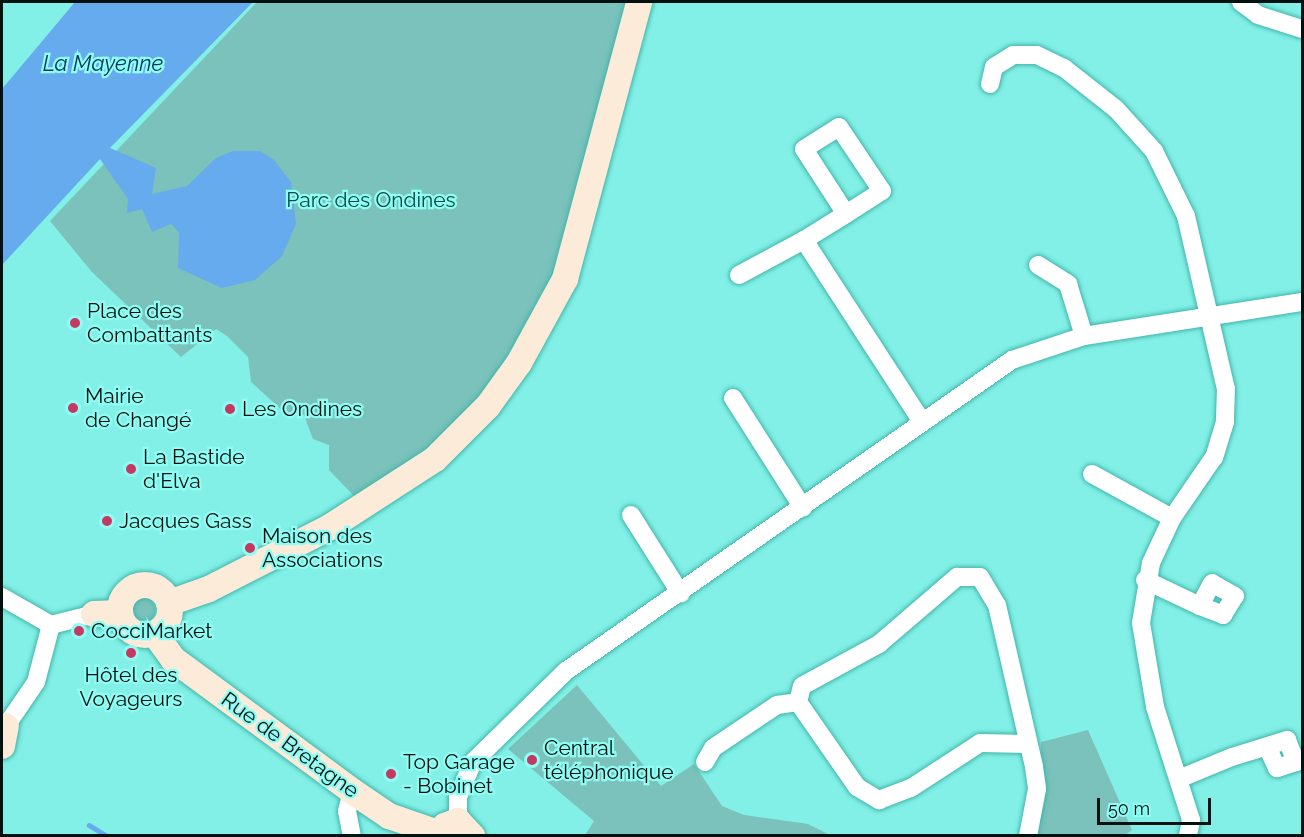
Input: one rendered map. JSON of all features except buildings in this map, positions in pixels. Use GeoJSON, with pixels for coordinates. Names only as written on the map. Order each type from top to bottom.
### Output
{"type":"FeatureCollection","features":[{"type":"Feature","properties":{"kind":"street"},"geometry":{"type":"LineString","coordinates":[[169,603],[209,589],[330,527],[435,459],[488,406],[519,363],[566,279],[639,2]]}},
{"type":"Feature","properties":{"kind":"street"},"geometry":{"type":"LineString","coordinates":[[1242,2],[1258,15],[1302,29]]}},
{"type":"Feature","properties":{"kind":"street"},"geometry":{"type":"LineString","coordinates":[[990,84],[1004,57],[1037,55],[1064,68],[1126,119],[1171,181],[1186,216],[1212,320],[1226,389],[1226,422],[1214,457],[1172,518],[1145,580],[1144,663],[1181,778],[1191,820],[1188,836]]}},
{"type":"Feature","properties":{"kind":"street"},"geometry":{"type":"LineString","coordinates":[[739,274],[804,240],[846,214],[882,191],[839,127],[804,149],[846,214]]}},
{"type":"Feature","properties":{"kind":"street"},"geometry":{"type":"LineString","coordinates":[[804,240],[922,422]]}},
{"type":"Feature","properties":{"kind":"street"},"geometry":{"type":"LineString","coordinates":[[1038,265],[1068,284],[1084,336]]}},
{"type":"Feature","properties":{"kind":"street"},"geometry":{"type":"LineString","coordinates":[[453,832],[458,797],[473,762],[566,671],[681,594],[1012,360],[1084,336],[1212,320],[1302,302]]}},
{"type":"Feature","properties":{"kind":"street"},"geometry":{"type":"LineString","coordinates":[[733,398],[803,508]]}},
{"type":"Feature","properties":{"kind":"street"},"geometry":{"type":"LineString","coordinates":[[1092,474],[1172,518]]}},
{"type":"Feature","properties":{"kind":"street"},"geometry":{"type":"LineString","coordinates":[[631,515],[681,594]]}},
{"type":"Feature","properties":{"kind":"street"},"geometry":{"type":"LineString","coordinates":[[1028,744],[980,743],[911,788],[879,800],[857,787],[798,702],[802,686],[879,644],[948,584],[971,573],[993,590],[1028,744],[1036,789],[1028,836]]}},
{"type":"Feature","properties":{"kind":"street"},"geometry":{"type":"LineString","coordinates":[[1145,580],[1200,606]]}},
{"type":"Feature","properties":{"kind":"street"},"geometry":{"type":"LineString","coordinates":[[136,587],[159,590],[169,603],[169,618],[154,634],[132,632],[120,613],[123,597],[136,587]]}},
{"type":"Feature","properties":{"kind":"street"},"geometry":{"type":"LineString","coordinates":[[2,597],[51,625],[94,614],[120,613]]}},
{"type":"Feature","properties":{"kind":"street"},"geometry":{"type":"LineString","coordinates":[[4,736],[36,682],[51,625]]}},
{"type":"Feature","properties":{"kind":"street","name":"Rue de Bretagne"},"geometry":{"type":"LineString","coordinates":[[154,634],[173,659],[389,816],[453,832]]}},
{"type":"Feature","properties":{"kind":"street"},"geometry":{"type":"LineString","coordinates":[[705,762],[713,748],[777,705],[798,702]]}},
{"type":"Feature","properties":{"kind":"street"},"geometry":{"type":"LineString","coordinates":[[1181,778],[1267,747]]}},
{"type":"Feature","properties":{"kind":"street"},"geometry":{"type":"LineString","coordinates":[[352,791],[347,811],[352,836]]}},
{"type":"Feature","properties":{"kind":"green space","name":"Parc des Ondines"},"geometry":{"type":"Polygon","coordinates":[[[257,2],[626,2],[570,246],[511,366],[420,462],[354,496],[329,470],[329,445],[313,439],[304,415],[283,411],[251,382],[248,357],[227,336],[216,329],[181,357],[92,272],[50,221],[257,2]]]}},
{"type":"Feature","properties":{"kind":"green space"},"geometry":{"type":"Polygon","coordinates":[[[142,597],[151,601],[155,610],[151,619],[142,623],[133,619],[129,610],[133,601],[142,597]]]}},
{"type":"Feature","properties":{"kind":"green space"},"geometry":{"type":"Polygon","coordinates":[[[577,685],[661,786],[694,764],[722,806],[744,815],[808,824],[830,835],[585,835],[594,821],[508,749],[577,685]]]}},
{"type":"Feature","properties":{"kind":"green space"},"geometry":{"type":"Polygon","coordinates":[[[1088,730],[1132,830],[1125,835],[1037,836],[1041,742],[1088,730]]]}},
{"type":"Feature","properties":{"kind":"water","name":"La Mayenne"},"geometry":{"type":"Polygon","coordinates":[[[75,2],[253,2],[110,148],[156,168],[152,194],[187,186],[216,158],[233,151],[260,151],[274,160],[291,182],[296,224],[282,256],[255,280],[222,288],[178,268],[179,232],[171,224],[152,232],[142,209],[127,213],[128,199],[100,159],[2,265],[2,89],[75,2]]]}},
{"type":"Feature","properties":{"kind":"waterway"},"geometry":{"type":"LineString","coordinates":[[89,825],[107,836]]}},
{"type":"Feature","properties":{"kind":"place","name":"Place des Combattants"},"geometry":{"type":"Point","coordinates":[75,323]}},
{"type":"Feature","properties":{"kind":"place","name":"Mairie de Changé"},"geometry":{"type":"Point","coordinates":[73,408]}},
{"type":"Feature","properties":{"kind":"place","name":"Les Ondines"},"geometry":{"type":"Point","coordinates":[230,409]}},
{"type":"Feature","properties":{"kind":"place","name":"La Bastide d'Elva"},"geometry":{"type":"Point","coordinates":[131,469]}},
{"type":"Feature","properties":{"kind":"place","name":"Jacques Gass"},"geometry":{"type":"Point","coordinates":[107,521]}},
{"type":"Feature","properties":{"kind":"place","name":"Maison des Associations"},"geometry":{"type":"Point","coordinates":[250,548]}},
{"type":"Feature","properties":{"kind":"place","name":"CocciMarket"},"geometry":{"type":"Point","coordinates":[79,631]}},
{"type":"Feature","properties":{"kind":"place","name":"Hôtel des Voyageurs"},"geometry":{"type":"Point","coordinates":[131,653]}},
{"type":"Feature","properties":{"kind":"place","name":"Central téléphonique"},"geometry":{"type":"Point","coordinates":[532,760]}},
{"type":"Feature","properties":{"kind":"place","name":"Top Garage - Bobinet"},"geometry":{"type":"Point","coordinates":[391,774]}}]}
